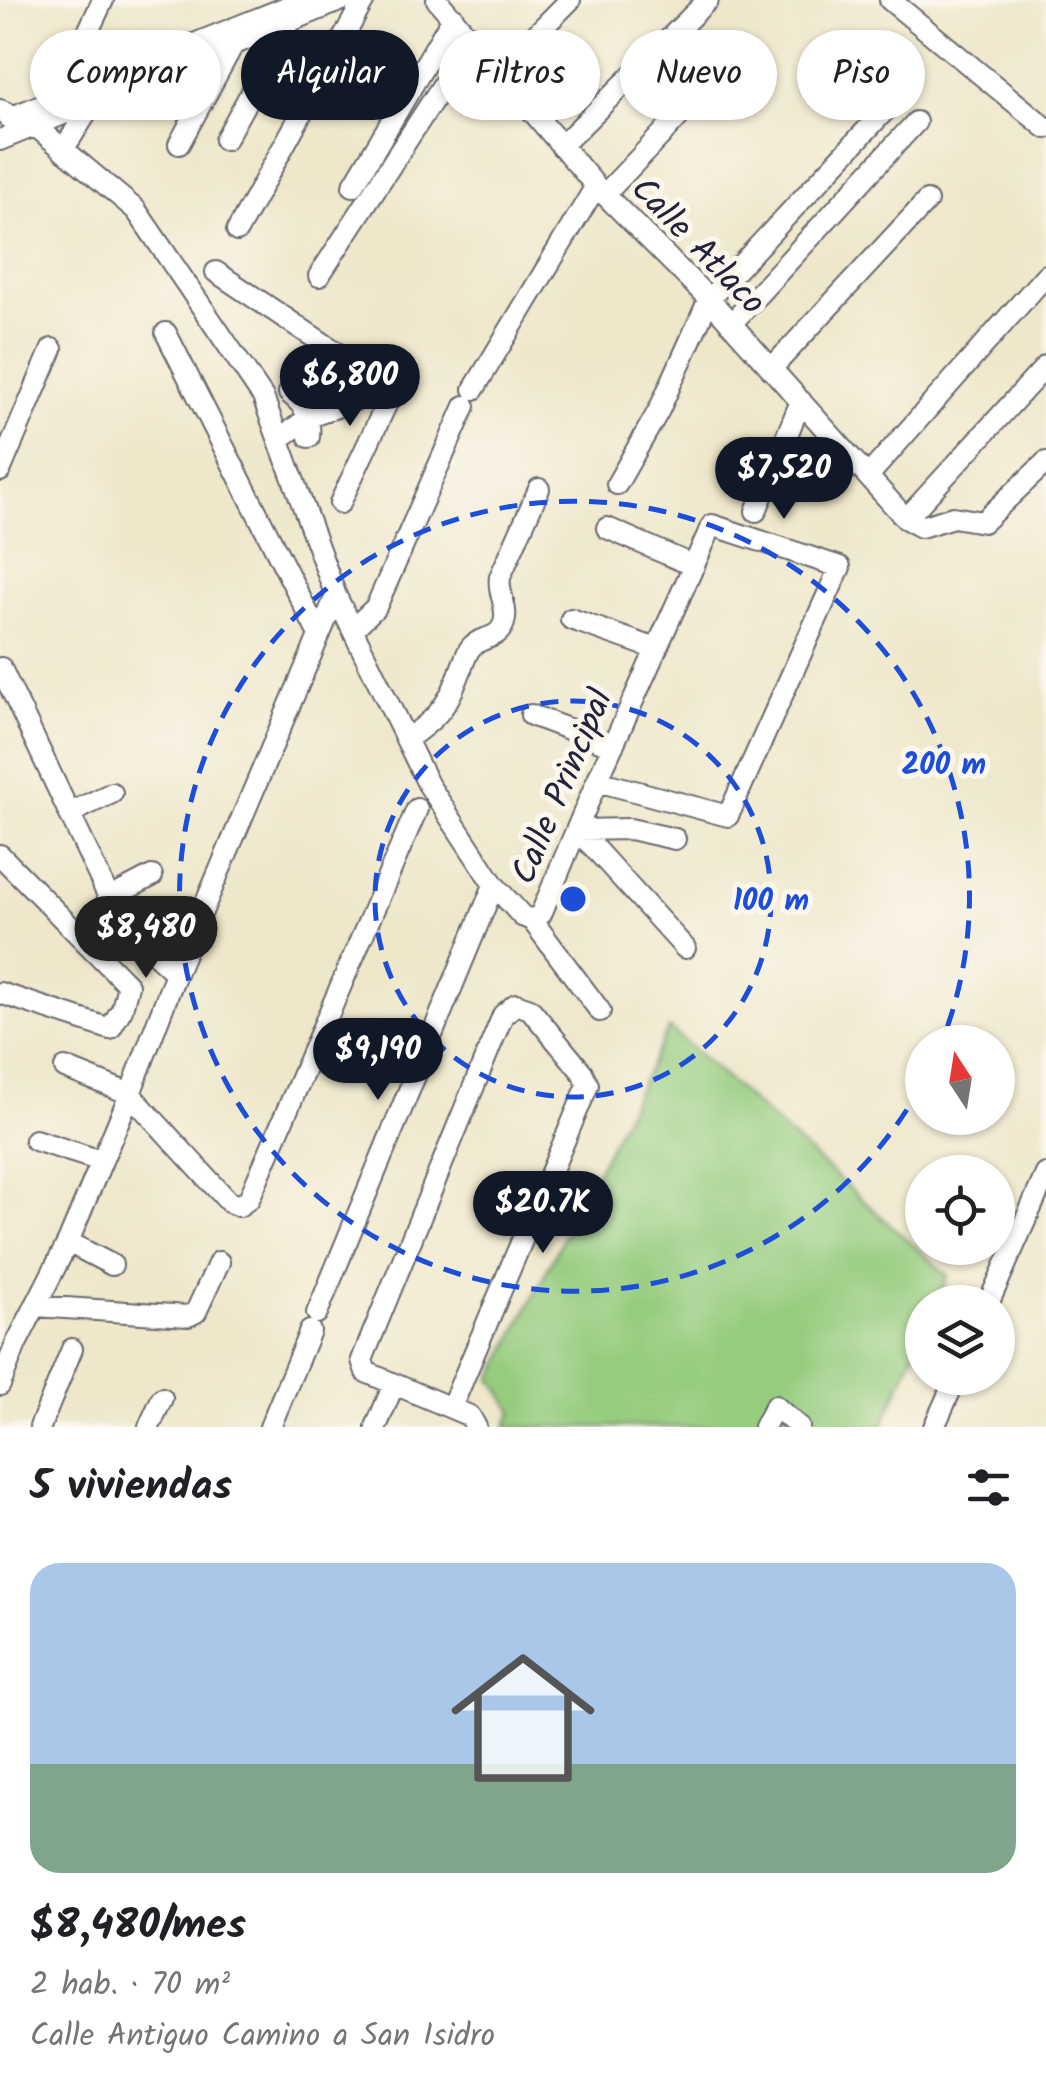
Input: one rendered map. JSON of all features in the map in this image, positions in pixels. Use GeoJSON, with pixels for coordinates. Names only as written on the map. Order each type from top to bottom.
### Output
{"type":"FeatureCollection","features":[{"type":"Feature","properties":{"kind":"street"},"geometry":{"type":"LineString","coordinates":[[90,30],[102,0]]}},
{"type":"Feature","properties":{"kind":"street"},"geometry":{"type":"LineString","coordinates":[[221,43],[304,0]]}},
{"type":"Feature","properties":{"kind":"street"},"geometry":{"type":"LineString","coordinates":[[279,10],[342,0]]}},
{"type":"Feature","properties":{"kind":"street"},"geometry":{"type":"LineString","coordinates":[[237,231],[364,0]]}},
{"type":"Feature","properties":{"kind":"street","name":"Calle Atlaco"},"geometry":{"type":"LineString","coordinates":[[438,0],[464,30]]}},
{"type":"Feature","properties":{"kind":"street"},"geometry":{"type":"LineString","coordinates":[[540,30],[570,0]]}},
{"type":"Feature","properties":{"kind":"street"},"geometry":{"type":"LineString","coordinates":[[561,146],[708,0]]}},
{"type":"Feature","properties":{"kind":"street"},"geometry":{"type":"LineString","coordinates":[[893,1],[1046,128]]}},
{"type":"Feature","properties":{"kind":"street"},"geometry":{"type":"LineString","coordinates":[[225,140],[279,10]]}},
{"type":"Feature","properties":{"kind":"street"},"geometry":{"type":"LineString","coordinates":[[353,186],[454,17]]}},
{"type":"Feature","properties":{"kind":"street"},"geometry":{"type":"LineString","coordinates":[[221,42],[238,36]]}},
{"type":"Feature","properties":{"kind":"street"},"geometry":{"type":"LineString","coordinates":[[179,144],[238,36]]}},
{"type":"Feature","properties":{"kind":"street"},"geometry":{"type":"LineString","coordinates":[[319,276],[439,91]]}},
{"type":"Feature","properties":{"kind":"street"},"geometry":{"type":"LineString","coordinates":[[0,140],[12,118]]}},
{"type":"Feature","properties":{"kind":"street","name":"Calle Principal"},"geometry":{"type":"LineString","coordinates":[[12,118],[63,150],[136,210],[263,396],[336,596],[428,784],[494,886],[522,916],[532,920],[541,914],[584,837],[597,781],[610,745],[712,525],[840,566],[728,816],[597,781]]}},
{"type":"Feature","properties":{"kind":"street"},"geometry":{"type":"LineString","coordinates":[[63,150],[82,120]]}},
{"type":"Feature","properties":{"kind":"street","name":"Calle Atlaco"},"geometry":{"type":"LineString","coordinates":[[539,120],[601,190],[709,299],[913,523]]}},
{"type":"Feature","properties":{"kind":"street"},"geometry":{"type":"LineString","coordinates":[[354,628],[376,607],[470,398],[601,190],[672,120]]}},
{"type":"Feature","properties":{"kind":"street"},"geometry":{"type":"LineString","coordinates":[[617,484],[659,410],[709,299],[877,120]]}},
{"type":"Feature","properties":{"kind":"street"},"geometry":{"type":"LineString","coordinates":[[731,324],[916,122]]}},
{"type":"Feature","properties":{"kind":"street"},"geometry":{"type":"LineString","coordinates":[[771,369],[927,202]]}},
{"type":"Feature","properties":{"kind":"street"},"geometry":{"type":"LineString","coordinates":[[216,272],[376,390]]}},
{"type":"Feature","properties":{"kind":"street"},"geometry":{"type":"LineString","coordinates":[[868,476],[1046,275]]}},
{"type":"Feature","properties":{"kind":"street"},"geometry":{"type":"LineString","coordinates":[[166,333],[318,634]]}},
{"type":"Feature","properties":{"kind":"street"},"geometry":{"type":"LineString","coordinates":[[0,471],[52,349]]}},
{"type":"Feature","properties":{"kind":"street"},"geometry":{"type":"LineString","coordinates":[[913,523],[1046,366]]}},
{"type":"Feature","properties":{"kind":"street"},"geometry":{"type":"LineString","coordinates":[[279,438],[376,390]]}},
{"type":"Feature","properties":{"kind":"street"},"geometry":{"type":"LineString","coordinates":[[340,503],[376,390]]}},
{"type":"Feature","properties":{"kind":"street"},"geometry":{"type":"LineString","coordinates":[[289,393],[303,405],[307,427]]}},
{"type":"Feature","properties":{"kind":"street"},"geometry":{"type":"LineString","coordinates":[[756,510],[801,402]]}},
{"type":"Feature","properties":{"kind":"street"},"geometry":{"type":"LineString","coordinates":[[913,523],[953,517],[984,522],[1046,462]]}},
{"type":"Feature","properties":{"kind":"street"},"geometry":{"type":"LineString","coordinates":[[742,481],[765,489]]}},
{"type":"Feature","properties":{"kind":"street"},"geometry":{"type":"LineString","coordinates":[[408,738],[436,720],[448,705],[469,650],[476,642],[492,639],[503,628],[506,616],[498,590],[500,577],[539,489]]}},
{"type":"Feature","properties":{"kind":"street"},"geometry":{"type":"LineString","coordinates":[[608,528],[694,566]]}},
{"type":"Feature","properties":{"kind":"street"},"geometry":{"type":"LineString","coordinates":[[0,1385],[8,1344],[35,1306],[68,1242],[176,972],[336,596]]}},
{"type":"Feature","properties":{"kind":"street"},"geometry":{"type":"LineString","coordinates":[[571,619],[656,649]]}},
{"type":"Feature","properties":{"kind":"street"},"geometry":{"type":"LineString","coordinates":[[2,675],[121,923],[176,972]]}},
{"type":"Feature","properties":{"kind":"street"},"geometry":{"type":"LineString","coordinates":[[469,834],[534,908],[610,745],[531,715]]}},
{"type":"Feature","properties":{"kind":"street"},"geometry":{"type":"LineString","coordinates":[[70,813],[112,793]]}},
{"type":"Feature","properties":{"kind":"street"},"geometry":{"type":"LineString","coordinates":[[65,1068],[130,1094],[228,1202],[239,1206],[250,1199],[417,810]]}},
{"type":"Feature","properties":{"kind":"street"},"geometry":{"type":"LineString","coordinates":[[584,837],[630,828],[675,839]]}},
{"type":"Feature","properties":{"kind":"street"},"geometry":{"type":"LineString","coordinates":[[584,837],[685,948]]}},
{"type":"Feature","properties":{"kind":"street"},"geometry":{"type":"LineString","coordinates":[[0,855],[128,985],[122,1008],[110,1029],[0,993]]}},
{"type":"Feature","properties":{"kind":"street"},"geometry":{"type":"LineString","coordinates":[[110,898],[152,876]]}},
{"type":"Feature","properties":{"kind":"street"},"geometry":{"type":"LineString","coordinates":[[270,1427],[494,886]]}},
{"type":"Feature","properties":{"kind":"street"},"geometry":{"type":"LineString","coordinates":[[532,920],[600,1010]]}},
{"type":"Feature","properties":{"kind":"street"},"geometry":{"type":"LineString","coordinates":[[451,1408],[588,1085],[582,1072],[530,1009],[516,1004],[503,1016],[362,1366],[366,1372],[394,1384],[451,1408],[470,1416],[476,1425]]}},
{"type":"Feature","properties":{"kind":"street"},"geometry":{"type":"LineString","coordinates":[[122,1008],[158,1021]]}},
{"type":"Feature","properties":{"kind":"street"},"geometry":{"type":"LineString","coordinates":[[34,1140],[101,1161]]}},
{"type":"Feature","properties":{"kind":"street"},"geometry":{"type":"LineString","coordinates":[[997,1285],[1046,1174]]}},
{"type":"Feature","properties":{"kind":"street"},"geometry":{"type":"LineString","coordinates":[[68,1242],[112,1265]]}},
{"type":"Feature","properties":{"kind":"street"},"geometry":{"type":"LineString","coordinates":[[35,1306],[188,1316],[196,1312],[218,1262]]}},
{"type":"Feature","properties":{"kind":"street"},"geometry":{"type":"LineString","coordinates":[[40,1427],[72,1349]]}},
{"type":"Feature","properties":{"kind":"street"},"geometry":{"type":"LineString","coordinates":[[376,1427],[394,1384]]}},
{"type":"Feature","properties":{"kind":"street"},"geometry":{"type":"LineString","coordinates":[[934,1427],[948,1395]]}},
{"type":"Feature","properties":{"kind":"street"},"geometry":{"type":"LineString","coordinates":[[150,1427],[162,1398]]}},
{"type":"Feature","properties":{"kind":"street"},"geometry":{"type":"LineString","coordinates":[[764,1427],[775,1406],[798,1427]]}},
{"type":"Feature","properties":{"kind":"green space"},"geometry":{"type":"Polygon","coordinates":[[[669,1028],[905,1238],[905,1265],[936,1265],[948,1276],[944,1285],[905,1285],[905,1374],[882,1427],[506,1427],[513,1411],[492,1379],[669,1028]]]}}]}
